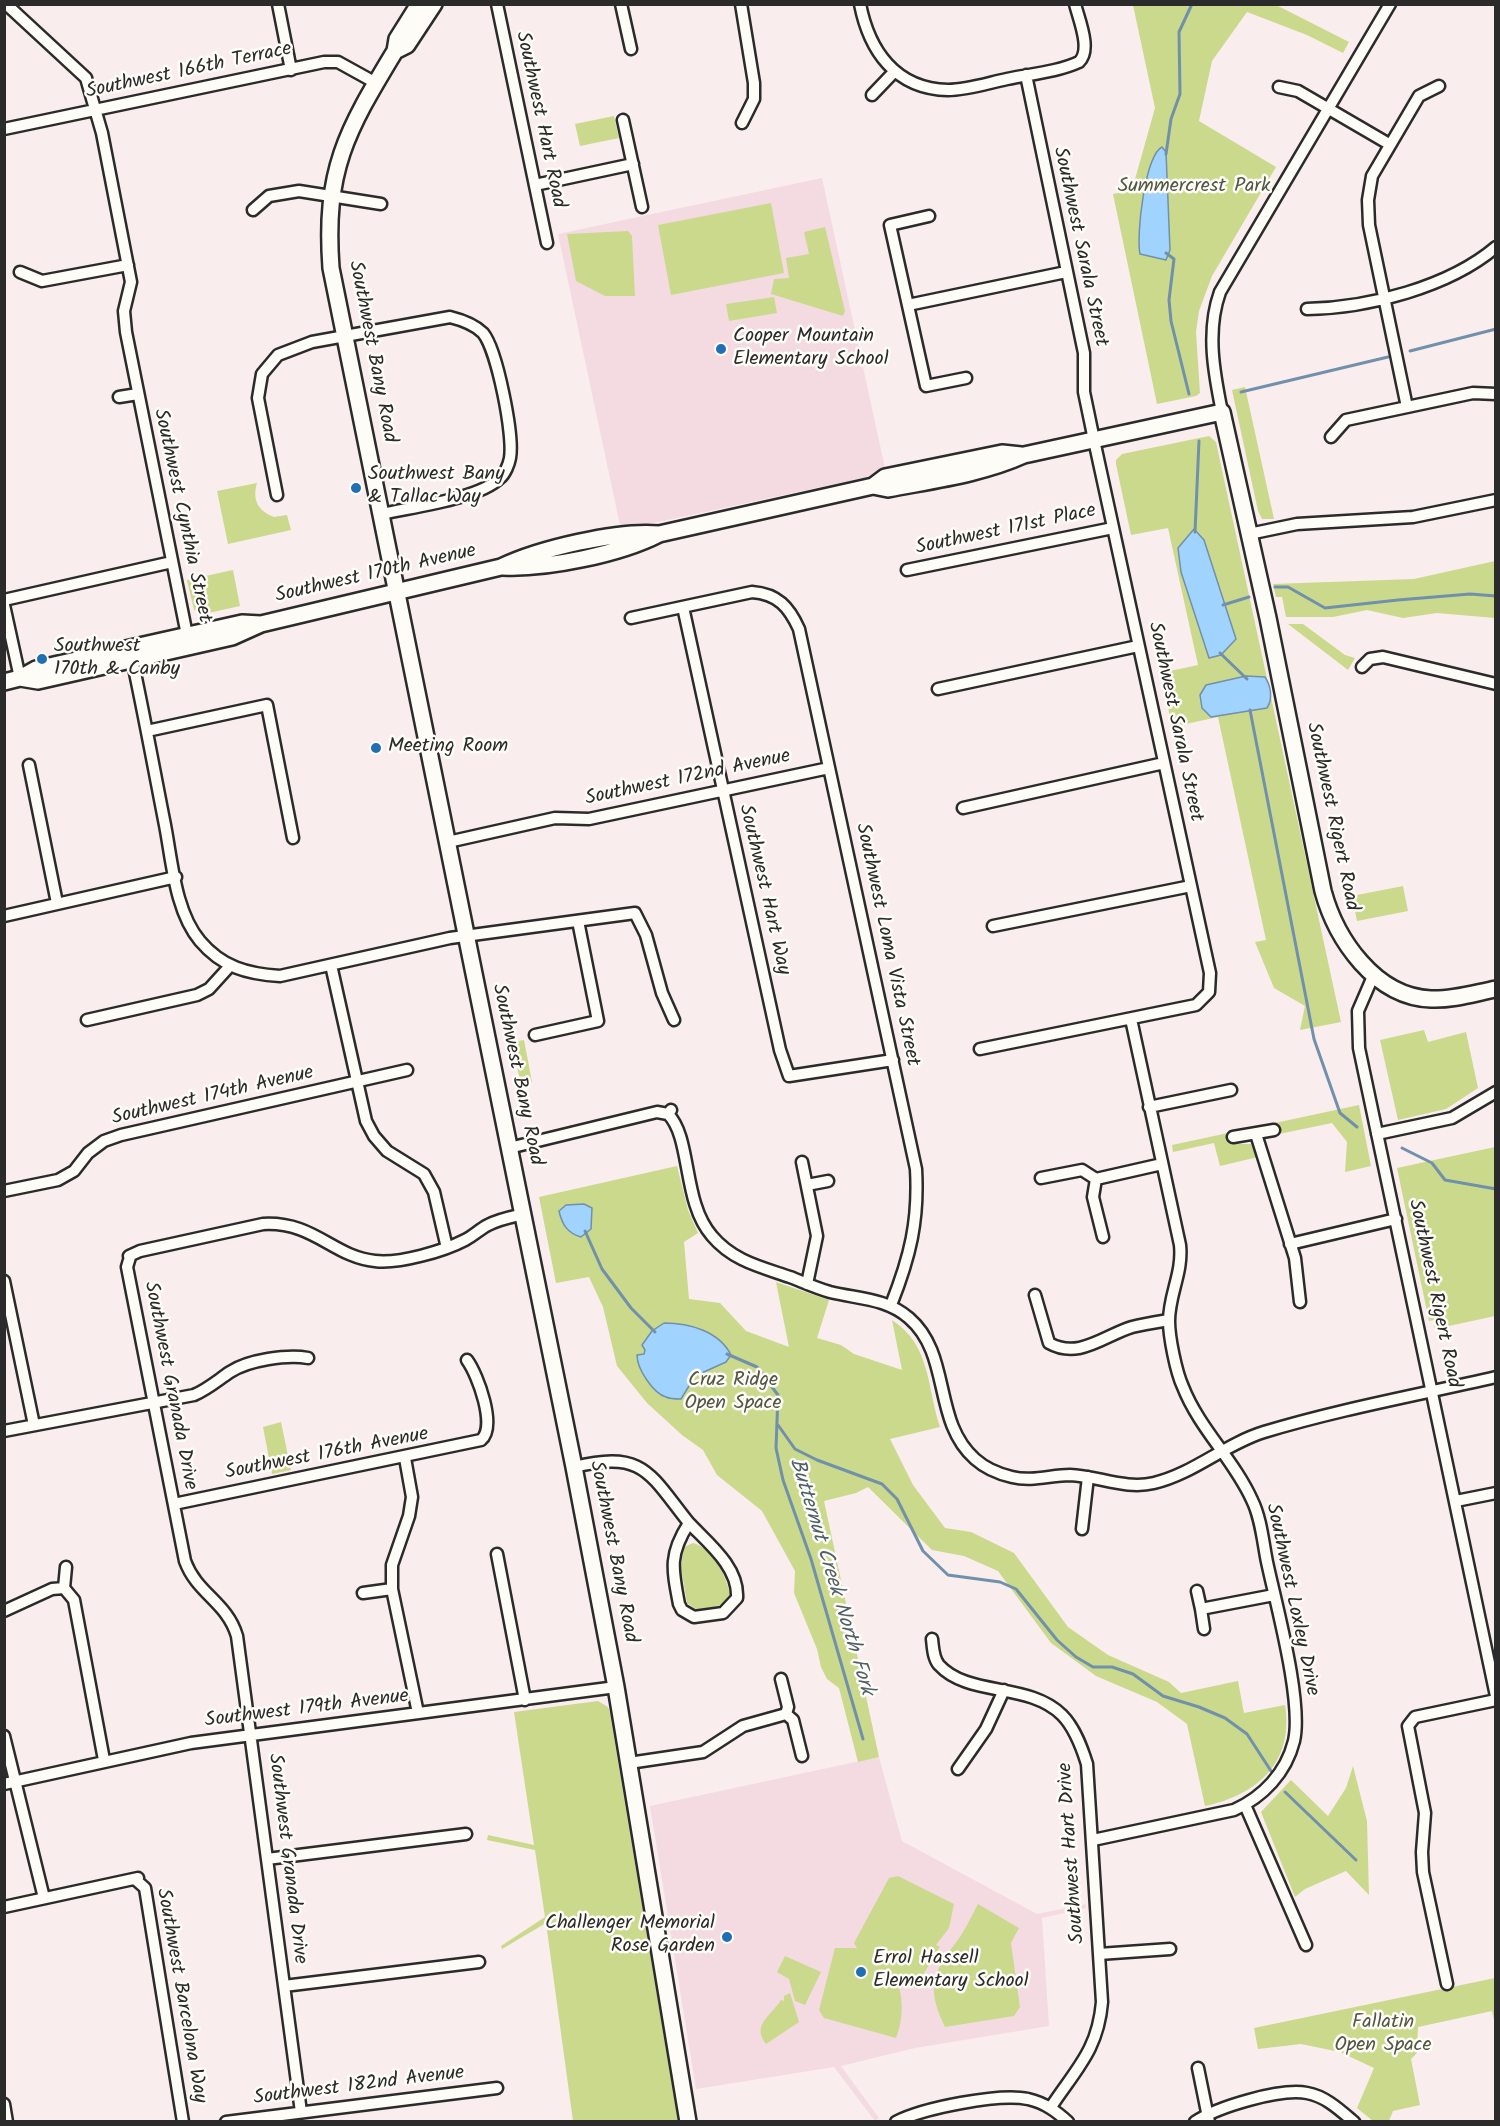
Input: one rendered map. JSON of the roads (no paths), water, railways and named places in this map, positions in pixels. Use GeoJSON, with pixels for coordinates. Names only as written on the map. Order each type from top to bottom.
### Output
{"type":"FeatureCollection","features":[{"type":"Feature","properties":{"kind":"main road","name":"Southwest Bany Road"},"geometry":{"type":"LineString","coordinates":[[419,4],[397,39],[395,51],[353,122],[342,150],[331,195],[331,268],[574,1467],[616,1687],[688,2121]]}},
{"type":"Feature","properties":{"kind":"main road","name":"Southwest Bany Road"},"geometry":{"type":"LineString","coordinates":[[395,51],[407,45],[434,4]]}},
{"type":"Feature","properties":{"kind":"main road","name":"Southwest 170th Avenue"},"geometry":{"type":"LineString","coordinates":[[4,682],[20,678],[36,669],[131,654],[189,640],[242,623],[261,624],[501,567],[528,568],[558,562],[639,544],[659,534],[873,486],[888,489],[969,473],[1003,465],[1024,455],[1222,412]]}},
{"type":"Feature","properties":{"kind":"main road","name":"Southwest Rigert Road"},"geometry":{"type":"LineString","coordinates":[[1222,412],[1328,909],[1345,942],[1374,974]]}},
{"type":"Feature","properties":{"kind":"main road"},"geometry":{"type":"LineString","coordinates":[[1374,974],[1396,991],[1413,997],[1448,998],[1496,989]]}},
{"type":"Feature","properties":{"kind":"street","name":"Southwest Cynthia Street"},"geometry":{"type":"LineString","coordinates":[[6,4],[86,78],[97,110],[131,282],[124,311],[138,394],[189,640]]}},
{"type":"Feature","properties":{"kind":"street"},"geometry":{"type":"LineString","coordinates":[[278,4],[291,70]]}},
{"type":"Feature","properties":{"kind":"street","name":"Southwest Hart Road"},"geometry":{"type":"LineString","coordinates":[[497,4],[547,243]]}},
{"type":"Feature","properties":{"kind":"street"},"geometry":{"type":"LineString","coordinates":[[621,4],[631,49]]}},
{"type":"Feature","properties":{"kind":"street"},"geometry":{"type":"LineString","coordinates":[[741,4],[754,83],[754,99],[742,123]]}},
{"type":"Feature","properties":{"kind":"street"},"geometry":{"type":"LineString","coordinates":[[860,4],[868,38],[884,62],[894,72],[913,81],[947,90],[1071,66],[1084,57],[1085,50],[1075,4]]}},
{"type":"Feature","properties":{"kind":"street","name":"Southwest Rigert Road"},"geometry":{"type":"LineString","coordinates":[[1222,412],[1212,350],[1216,303],[1226,278],[1390,4]]}},
{"type":"Feature","properties":{"kind":"street","name":"Southwest 166th Terrace"},"geometry":{"type":"LineString","coordinates":[[4,129],[324,62],[338,62],[376,83]]}},
{"type":"Feature","properties":{"kind":"street"},"geometry":{"type":"LineString","coordinates":[[872,95],[894,72]]}},
{"type":"Feature","properties":{"kind":"street","name":"Southwest Sarala Street"},"geometry":{"type":"LineString","coordinates":[[1026,75],[1084,353],[1084,392],[1210,973],[1209,992],[1196,1005],[1131,1019]]}},
{"type":"Feature","properties":{"kind":"street"},"geometry":{"type":"LineString","coordinates":[[1407,407],[1369,225],[1368,200],[1372,176],[1389,144],[1419,96],[1439,86]]}},
{"type":"Feature","properties":{"kind":"street"},"geometry":{"type":"LineString","coordinates":[[1279,87],[1298,92],[1389,144]]}},
{"type":"Feature","properties":{"kind":"street"},"geometry":{"type":"LineString","coordinates":[[623,120],[642,207]]}},
{"type":"Feature","properties":{"kind":"street"},"geometry":{"type":"LineString","coordinates":[[535,185],[633,164]]}},
{"type":"Feature","properties":{"kind":"street"},"geometry":{"type":"LineString","coordinates":[[253,210],[269,196],[298,191],[381,204]]}},
{"type":"Feature","properties":{"kind":"street"},"geometry":{"type":"LineString","coordinates":[[928,216],[890,225],[926,386],[966,378]]}},
{"type":"Feature","properties":{"kind":"street"},"geometry":{"type":"LineString","coordinates":[[1307,309],[1331,308],[1440,282],[1469,267],[1496,247]]}},
{"type":"Feature","properties":{"kind":"street"},"geometry":{"type":"LineString","coordinates":[[20,272],[42,281],[128,265]]}},
{"type":"Feature","properties":{"kind":"street"},"geometry":{"type":"LineString","coordinates":[[908,305],[1066,272]]}},
{"type":"Feature","properties":{"kind":"street"},"geometry":{"type":"LineString","coordinates":[[277,495],[258,398],[262,374],[278,355],[292,348],[450,317],[466,321],[482,332],[492,348],[511,434],[510,460],[502,477],[480,492],[382,514]]}},
{"type":"Feature","properties":{"kind":"street"},"geometry":{"type":"LineString","coordinates":[[1331,437],[1346,420],[1473,393],[1496,394]]}},
{"type":"Feature","properties":{"kind":"street","name":"Southwest Cynthia Street"},"geometry":{"type":"LineString","coordinates":[[118,398],[138,394]]}},
{"type":"Feature","properties":{"kind":"street"},"geometry":{"type":"LineString","coordinates":[[1249,534],[1297,524],[1413,517],[1496,500]]}},
{"type":"Feature","properties":{"kind":"street","name":"Southwest 171st Place"},"geometry":{"type":"LineString","coordinates":[[907,570],[1113,528]]}},
{"type":"Feature","properties":{"kind":"street"},"geometry":{"type":"LineString","coordinates":[[4,600],[172,562]]}},
{"type":"Feature","properties":{"kind":"street","name":"Southwest Loma Vista Street"},"geometry":{"type":"LineString","coordinates":[[683,607],[752,592],[777,598],[791,611],[799,630],[916,1168],[917,1186],[911,1251],[891,1305]]}},
{"type":"Feature","properties":{"kind":"street"},"geometry":{"type":"LineString","coordinates":[[4,605],[20,678]]}},
{"type":"Feature","properties":{"kind":"street"},"geometry":{"type":"LineString","coordinates":[[631,618],[683,607]]}},
{"type":"Feature","properties":{"kind":"street","name":"Southwest Hart Way"},"geometry":{"type":"LineString","coordinates":[[683,607],[780,1050],[789,1077],[893,1060]]}},
{"type":"Feature","properties":{"kind":"street"},"geometry":{"type":"LineString","coordinates":[[938,689],[1138,646]]}},
{"type":"Feature","properties":{"kind":"street"},"geometry":{"type":"LineString","coordinates":[[131,654],[176,877],[188,922],[203,945],[229,967],[258,975],[280,976],[466,936],[635,913],[646,934],[662,993],[674,1020]]}},
{"type":"Feature","properties":{"kind":"street"},"geometry":{"type":"LineString","coordinates":[[1362,668],[1370,659],[1383,657],[1496,684]]}},
{"type":"Feature","properties":{"kind":"street"},"geometry":{"type":"LineString","coordinates":[[147,731],[267,705],[293,838]]}},
{"type":"Feature","properties":{"kind":"street"},"geometry":{"type":"LineString","coordinates":[[963,808],[1164,763]]}},
{"type":"Feature","properties":{"kind":"street"},"geometry":{"type":"LineString","coordinates":[[29,765],[57,903]]}},
{"type":"Feature","properties":{"kind":"street","name":"Southwest 172nd Avenue"},"geometry":{"type":"LineString","coordinates":[[448,842],[555,818],[589,819],[830,768]]}},
{"type":"Feature","properties":{"kind":"street"},"geometry":{"type":"LineString","coordinates":[[4,916],[176,877]]}},
{"type":"Feature","properties":{"kind":"street"},"geometry":{"type":"LineString","coordinates":[[993,926],[1191,885]]}},
{"type":"Feature","properties":{"kind":"street"},"geometry":{"type":"LineString","coordinates":[[535,1035],[598,1021],[578,921]]}},
{"type":"Feature","properties":{"kind":"street"},"geometry":{"type":"LineString","coordinates":[[331,965],[366,1121],[374,1136],[387,1151],[424,1174],[434,1192],[447,1248],[467,1239],[488,1225],[524,1214]]}},
{"type":"Feature","properties":{"kind":"street"},"geometry":{"type":"LineString","coordinates":[[87,1020],[197,995],[209,989],[229,967]]}},
{"type":"Feature","properties":{"kind":"street","name":"Southwest Rigert Road"},"geometry":{"type":"LineString","coordinates":[[1374,974],[1361,1001],[1357,1024],[1361,1057],[1496,1698]]}},
{"type":"Feature","properties":{"kind":"street"},"geometry":{"type":"LineString","coordinates":[[980,1049],[1131,1019],[1182,1262],[1169,1320],[1131,1328],[1096,1344],[1068,1349],[1049,1343],[1035,1295]]}},
{"type":"Feature","properties":{"kind":"street","name":"Southwest 174th Avenue"},"geometry":{"type":"LineString","coordinates":[[4,1191],[58,1180],[74,1171],[88,1153],[104,1141],[121,1135],[407,1070]]}},
{"type":"Feature","properties":{"kind":"street"},"geometry":{"type":"LineString","coordinates":[[1149,1107],[1231,1090]]}},
{"type":"Feature","properties":{"kind":"street"},"geometry":{"type":"LineString","coordinates":[[1377,1134],[1452,1118],[1496,1092]]}},
{"type":"Feature","properties":{"kind":"street"},"geometry":{"type":"LineString","coordinates":[[509,1148],[653,1113],[670,1112],[677,1125],[694,1203],[707,1230],[719,1245],[738,1259],[828,1291],[891,1305],[909,1318],[928,1341],[935,1359],[951,1429],[960,1444],[976,1460],[996,1472],[1015,1478],[1088,1477],[1134,1486],[1152,1484],[1168,1479],[1263,1432],[1351,1408],[1496,1377]]}},
{"type":"Feature","properties":{"kind":"street"},"geometry":{"type":"LineString","coordinates":[[1233,1137],[1274,1130]]}},
{"type":"Feature","properties":{"kind":"street"},"geometry":{"type":"LineString","coordinates":[[1256,1134],[1297,1267],[1300,1302]]}},
{"type":"Feature","properties":{"kind":"street"},"geometry":{"type":"LineString","coordinates":[[802,1162],[817,1236],[807,1284]]}},
{"type":"Feature","properties":{"kind":"street"},"geometry":{"type":"LineString","coordinates":[[1041,1178],[1082,1170],[1096,1179],[1162,1164]]}},
{"type":"Feature","properties":{"kind":"street"},"geometry":{"type":"LineString","coordinates":[[1096,1179],[1093,1197],[1103,1237]]}},
{"type":"Feature","properties":{"kind":"street"},"geometry":{"type":"LineString","coordinates":[[807,1185],[828,1181]]}},
{"type":"Feature","properties":{"kind":"street"},"geometry":{"type":"LineString","coordinates":[[1290,1244],[1396,1219]]}},
{"type":"Feature","properties":{"kind":"street","name":"Southwest Granada Drive"},"geometry":{"type":"LineString","coordinates":[[301,2112],[252,1735],[235,1630],[226,1611],[199,1593],[185,1561],[127,1266],[130,1257],[140,1251],[263,1224],[282,1223],[298,1227],[359,1258],[375,1262],[392,1261],[447,1248]]}},
{"type":"Feature","properties":{"kind":"street"},"geometry":{"type":"LineString","coordinates":[[5,1285],[34,1425]]}},
{"type":"Feature","properties":{"kind":"street","name":"Southwest Loxley Drive"},"geometry":{"type":"LineString","coordinates":[[1093,1840],[1234,1810],[1245,1805],[1260,1795],[1276,1778],[1287,1762],[1294,1740],[1295,1707],[1254,1502],[1183,1388],[1169,1320]]}},
{"type":"Feature","properties":{"kind":"street"},"geometry":{"type":"LineString","coordinates":[[4,1431],[194,1395],[213,1386],[239,1368],[291,1355],[308,1358]]}},
{"type":"Feature","properties":{"kind":"street","name":"Southwest 176th Avenue"},"geometry":{"type":"LineString","coordinates":[[174,1504],[474,1443],[486,1436],[488,1427],[478,1376],[467,1360]]}},
{"type":"Feature","properties":{"kind":"street"},"geometry":{"type":"LineString","coordinates":[[405,1458],[412,1497],[410,1516],[392,1565],[392,1589],[418,1713]]}},
{"type":"Feature","properties":{"kind":"street"},"geometry":{"type":"LineString","coordinates":[[574,1467],[605,1460],[616,1460],[637,1466],[652,1477],[689,1523],[724,1560],[733,1577],[737,1598],[723,1613],[694,1617],[682,1610],[679,1604],[673,1559],[679,1540],[689,1523]]}},
{"type":"Feature","properties":{"kind":"street"},"geometry":{"type":"LineString","coordinates":[[1082,1529],[1088,1477]]}},
{"type":"Feature","properties":{"kind":"street"},"geometry":{"type":"LineString","coordinates":[[1456,1501],[1496,1493]]}},
{"type":"Feature","properties":{"kind":"street"},"geometry":{"type":"LineString","coordinates":[[497,1554],[525,1700]]}},
{"type":"Feature","properties":{"kind":"street"},"geometry":{"type":"LineString","coordinates":[[66,1567],[64,1588],[74,1600],[104,1760]]}},
{"type":"Feature","properties":{"kind":"street"},"geometry":{"type":"LineString","coordinates":[[4,1611],[52,1589],[64,1588]]}},
{"type":"Feature","properties":{"kind":"street"},"geometry":{"type":"LineString","coordinates":[[363,1593],[392,1589]]}},
{"type":"Feature","properties":{"kind":"street"},"geometry":{"type":"LineString","coordinates":[[1197,1591],[1204,1629]]}},
{"type":"Feature","properties":{"kind":"street"},"geometry":{"type":"LineString","coordinates":[[1201,1609],[1274,1595]]}},
{"type":"Feature","properties":{"kind":"street","name":"Southwest Hart Drive"},"geometry":{"type":"LineString","coordinates":[[932,1638],[935,1658],[940,1666],[966,1680],[1046,1703],[1069,1724],[1087,1764],[1102,2002],[1097,2036],[1052,2107]]}},
{"type":"Feature","properties":{"kind":"street"},"geometry":{"type":"LineString","coordinates":[[782,1679],[788,1707],[786,1714]]}},
{"type":"Feature","properties":{"kind":"street","name":"Southwest 179th Avenue"},"geometry":{"type":"LineString","coordinates":[[10,1783],[164,1748],[616,1687]]}},
{"type":"Feature","properties":{"kind":"street"},"geometry":{"type":"LineString","coordinates":[[958,1769],[986,1729],[1004,1690]]}},
{"type":"Feature","properties":{"kind":"street"},"geometry":{"type":"LineString","coordinates":[[1447,1984],[1423,1872],[1425,1813],[1408,1726],[1415,1718],[1496,1698]]}},
{"type":"Feature","properties":{"kind":"street"},"geometry":{"type":"LineString","coordinates":[[786,1714],[793,1720],[802,1756]]}},
{"type":"Feature","properties":{"kind":"street"},"geometry":{"type":"LineString","coordinates":[[629,1763],[703,1752],[743,1726],[786,1714]]}},
{"type":"Feature","properties":{"kind":"street"},"geometry":{"type":"LineString","coordinates":[[4,1736],[10,1783],[44,1898],[4,1907]]}},
{"type":"Feature","properties":{"kind":"street"},"geometry":{"type":"LineString","coordinates":[[1245,1805],[1306,1945]]}},
{"type":"Feature","properties":{"kind":"street"},"geometry":{"type":"LineString","coordinates":[[267,1859],[466,1834]]}},
{"type":"Feature","properties":{"kind":"street","name":"Southwest Barcelona Way"},"geometry":{"type":"LineString","coordinates":[[44,1898],[126,1879],[137,1879],[145,1888],[183,2121]]}},
{"type":"Feature","properties":{"kind":"street"},"geometry":{"type":"LineString","coordinates":[[1099,1954],[1170,1948]]}},
{"type":"Feature","properties":{"kind":"street"},"geometry":{"type":"LineString","coordinates":[[1428,1955],[1441,1953]]}},
{"type":"Feature","properties":{"kind":"street"},"geometry":{"type":"LineString","coordinates":[[284,1986],[479,1962]]}},
{"type":"Feature","properties":{"kind":"street"},"geometry":{"type":"LineString","coordinates":[[1198,2068],[1208,2117]]}},
{"type":"Feature","properties":{"kind":"street","name":"Southwest 182nd Avenue"},"geometry":{"type":"LineString","coordinates":[[226,2121],[496,2088]]}},
{"type":"Feature","properties":{"kind":"street"},"geometry":{"type":"LineString","coordinates":[[1195,2121],[1208,2117],[1222,2107],[1291,2092],[1322,2097],[1354,2121]]}},
{"type":"Feature","properties":{"kind":"street"},"geometry":{"type":"LineString","coordinates":[[896,2121],[924,2111],[1006,2098],[1028,2099],[1052,2107],[1068,2121]]}},
{"type":"Feature","properties":{"kind":"street"},"geometry":{"type":"LineString","coordinates":[[4,2104],[7,2121]]}},
{"type":"Feature","properties":{"kind":"water"},"geometry":{"type":"Polygon","coordinates":[[[1162,147],[1166,152],[1170,250],[1166,260],[1140,254],[1139,244],[1143,197],[1147,180],[1156,153],[1162,147]]]}},
{"type":"Feature","properties":{"kind":"water"},"geometry":{"type":"Polygon","coordinates":[[[1194,529],[1204,540],[1236,639],[1221,655],[1209,658],[1181,572],[1178,548],[1194,529]]]}},
{"type":"Feature","properties":{"kind":"water"},"geometry":{"type":"Polygon","coordinates":[[[1246,676],[1265,677],[1271,692],[1267,708],[1211,717],[1202,708],[1200,695],[1206,685],[1246,676]]]}},
{"type":"Feature","properties":{"kind":"water"},"geometry":{"type":"Polygon","coordinates":[[[584,1204],[592,1208],[591,1229],[581,1237],[566,1227],[559,1211],[566,1205],[584,1204]]]}},
{"type":"Feature","properties":{"kind":"water"},"geometry":{"type":"Polygon","coordinates":[[[664,1323],[693,1327],[711,1334],[726,1347],[731,1355],[726,1362],[695,1376],[681,1399],[668,1398],[656,1391],[643,1373],[638,1361],[637,1355],[644,1354],[645,1350],[642,1345],[652,1331],[664,1323]]]}},
{"type":"Feature","properties":{"kind":"waterway"},"geometry":{"type":"LineString","coordinates":[[1166,154],[1171,119],[1180,94],[1179,32],[1192,4]]}},
{"type":"Feature","properties":{"kind":"waterway"},"geometry":{"type":"LineString","coordinates":[[1166,253],[1174,259],[1169,300],[1171,321],[1189,394]]}},
{"type":"Feature","properties":{"kind":"waterway"},"geometry":{"type":"LineString","coordinates":[[1410,351],[1496,329]]}},
{"type":"Feature","properties":{"kind":"waterway"},"geometry":{"type":"LineString","coordinates":[[1241,392],[1388,357]]}},
{"type":"Feature","properties":{"kind":"waterway"},"geometry":{"type":"LineString","coordinates":[[1195,532],[1199,441]]}},
{"type":"Feature","properties":{"kind":"waterway"},"geometry":{"type":"LineString","coordinates":[[1275,587],[1288,587],[1325,608],[1470,594],[1496,596]]}},
{"type":"Feature","properties":{"kind":"waterway"},"geometry":{"type":"LineString","coordinates":[[1223,605],[1249,597]]}},
{"type":"Feature","properties":{"kind":"waterway"},"geometry":{"type":"LineString","coordinates":[[1220,653],[1247,679]]}},
{"type":"Feature","properties":{"kind":"waterway"},"geometry":{"type":"LineString","coordinates":[[1250,710],[1314,1039],[1340,1113],[1357,1127]]}},
{"type":"Feature","properties":{"kind":"waterway"},"geometry":{"type":"LineString","coordinates":[[1402,1148],[1432,1163],[1445,1180],[1496,1189]]}},
{"type":"Feature","properties":{"kind":"waterway"},"geometry":{"type":"LineString","coordinates":[[585,1231],[602,1269],[631,1308],[655,1332]]}},
{"type":"Feature","properties":{"kind":"waterway","name":"Butternut Creek North Fork"},"geometry":{"type":"LineString","coordinates":[[727,1354],[757,1367],[778,1395],[776,1448],[783,1480],[811,1559],[863,1739]]}},
{"type":"Feature","properties":{"kind":"waterway"},"geometry":{"type":"LineString","coordinates":[[778,1425],[795,1449],[817,1460],[882,1484],[897,1499],[923,1551],[948,1575],[1000,1582],[1016,1589],[1057,1640],[1076,1657],[1093,1667],[1112,1667],[1133,1674],[1163,1696],[1225,1718],[1247,1734],[1271,1771]]}},
{"type":"Feature","properties":{"kind":"waterway"},"geometry":{"type":"LineString","coordinates":[[1285,1792],[1356,1860]]}},
{"type":"Feature","properties":{"kind":"place","name":"Cooper Mountain Elementary School"},"geometry":{"type":"Point","coordinates":[721,349]}},
{"type":"Feature","properties":{"kind":"place","name":"Southwest Bany & Tallac Way"},"geometry":{"type":"Point","coordinates":[356,488]}},
{"type":"Feature","properties":{"kind":"place","name":"Southwest 170th & Canby"},"geometry":{"type":"Point","coordinates":[42,659]}},
{"type":"Feature","properties":{"kind":"place","name":"Meeting Room"},"geometry":{"type":"Point","coordinates":[376,748]}},
{"type":"Feature","properties":{"kind":"place","name":"Challenger Memorial Rose Garden"},"geometry":{"type":"Point","coordinates":[727,1937]}},
{"type":"Feature","properties":{"kind":"place","name":"Errol Hassell Elementary School"},"geometry":{"type":"Point","coordinates":[861,1972]}},
{"type":"Feature","properties":{"kind":"park label","name":"Summercrest Park"},"geometry":{"type":"Point","coordinates":[1194,188]}},
{"type":"Feature","properties":{"kind":"park label","name":"Cruz Ridge Open Space"},"geometry":{"type":"Point","coordinates":[733,1394]}},
{"type":"Feature","properties":{"kind":"park label","name":"Fallatin Open Space"},"geometry":{"type":"Point","coordinates":[1383,2036]}}]}
